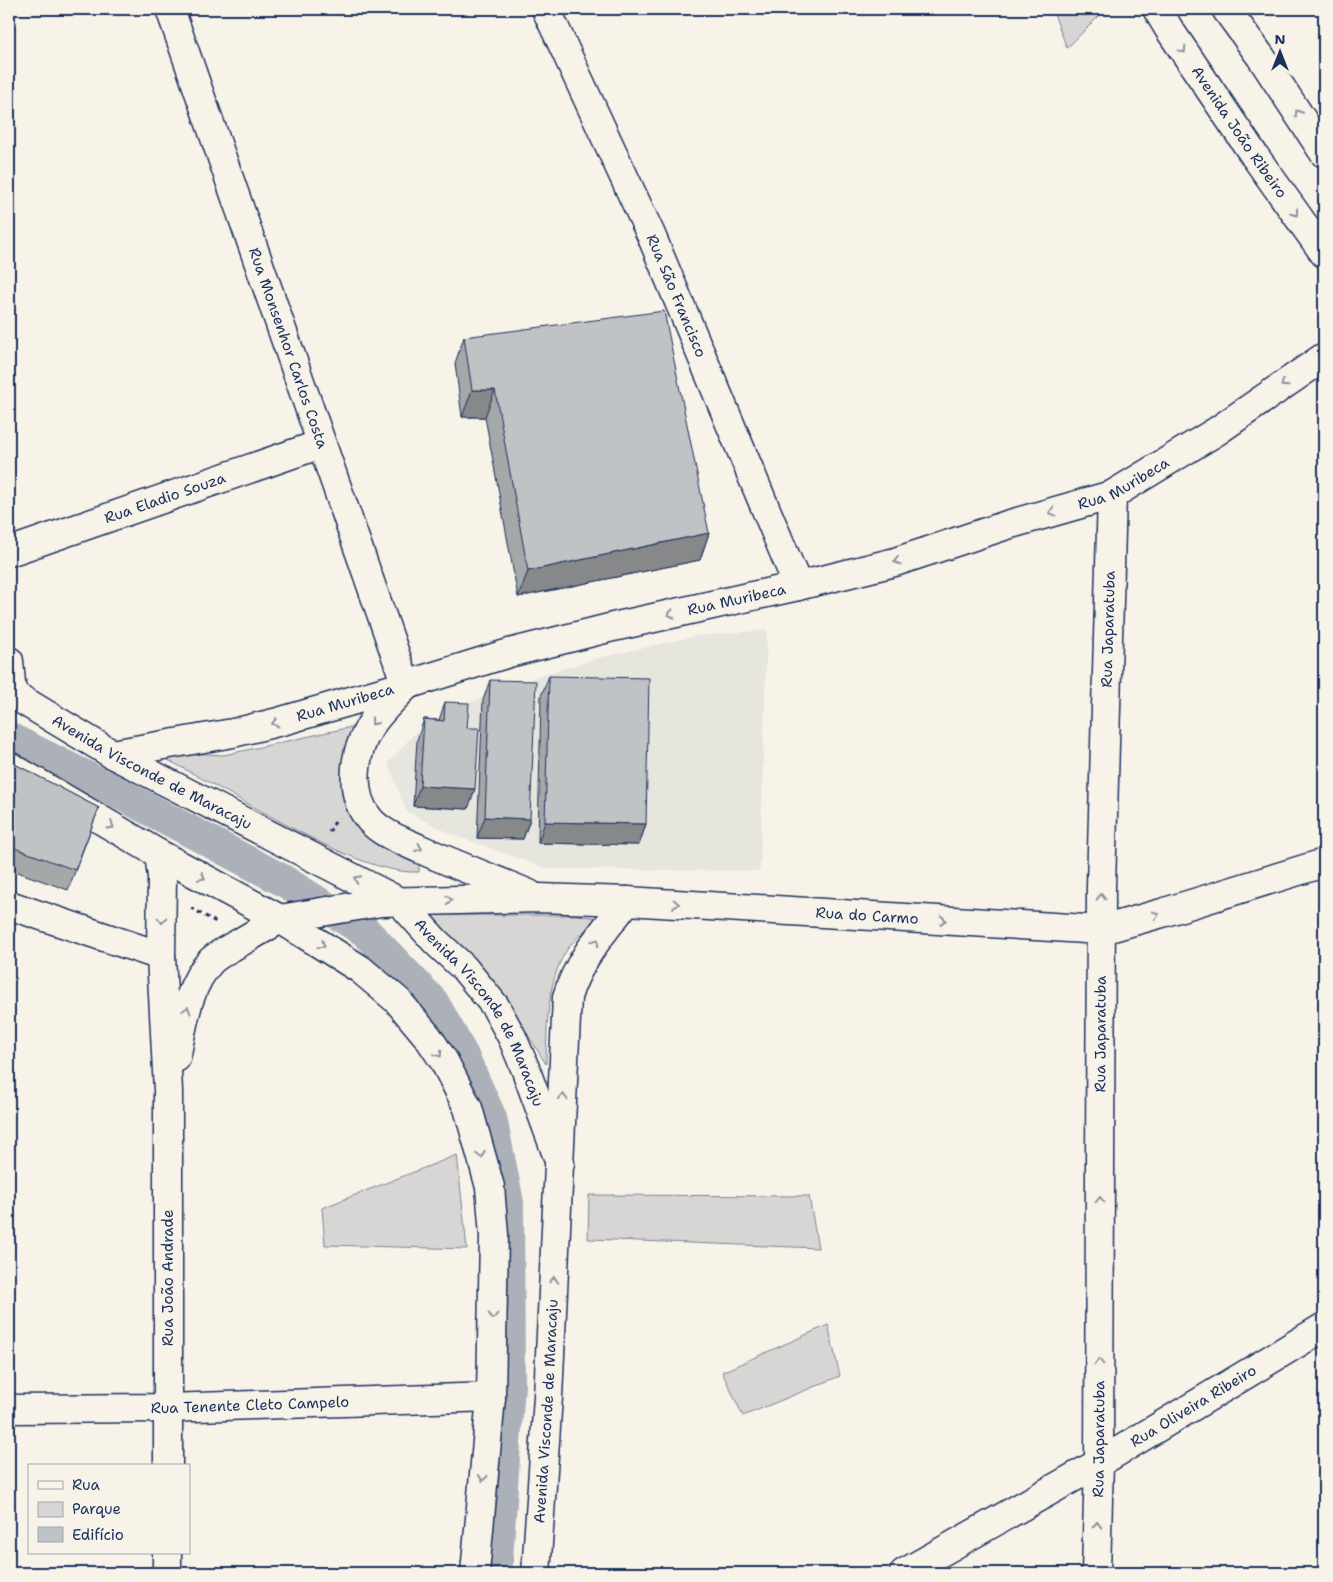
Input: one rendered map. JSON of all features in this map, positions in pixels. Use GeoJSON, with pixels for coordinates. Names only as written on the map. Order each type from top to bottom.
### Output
{"type":"FeatureCollection","features":[{"type":"Feature","properties":{"kind":"street","name":"Rua Monsenhor Carlos Costa"},"geometry":{"type":"LineString","coordinates":[[170,9],[406,686]]}},
{"type":"Feature","properties":{"kind":"street","name":"Rua São Francisco"},"geometry":{"type":"LineString","coordinates":[[546,9],[651,235],[798,586]]}},
{"type":"Feature","properties":{"kind":"street","name":"Avenida João Ribeiro"},"geometry":{"type":"LineString","coordinates":[[1157,9],[1254,155],[1324,253]]}},
{"type":"Feature","properties":{"kind":"street"},"geometry":{"type":"LineString","coordinates":[[1226,9],[1261,56],[1324,153]]}},
{"type":"Feature","properties":{"kind":"street","name":"Rua Muribeca"},"geometry":{"type":"LineString","coordinates":[[112,754],[233,733],[282,721],[406,686],[509,653],[895,562],[1007,525],[1112,496],[1217,431],[1324,357]]}},
{"type":"Feature","properties":{"kind":"street","name":"Rua Eladio Souza"},"geometry":{"type":"LineString","coordinates":[[9,552],[321,444]]}},
{"type":"Feature","properties":{"kind":"street","name":"Rua Japaratuba"},"geometry":{"type":"LineString","coordinates":[[1096,1573],[1101,886],[1112,496]]}},
{"type":"Feature","properties":{"kind":"street"},"geometry":{"type":"LineString","coordinates":[[9,661],[10,693]]}},
{"type":"Feature","properties":{"kind":"street"},"geometry":{"type":"LineString","coordinates":[[406,686],[368,729],[357,756],[355,779],[359,801],[370,821],[383,831],[403,841],[539,898]]}},
{"type":"Feature","properties":{"kind":"street","name":"Avenida Visconde de Maracaju"},"geometry":{"type":"LineString","coordinates":[[10,693],[112,754],[390,902],[464,968],[495,1006],[512,1037],[525,1068],[560,1163],[548,1397],[536,1573]]}},
{"type":"Feature","properties":{"kind":"street"},"geometry":{"type":"LineString","coordinates":[[9,766],[159,854],[280,918],[360,969],[398,1001],[428,1037],[444,1062],[468,1108],[490,1188],[494,1235],[491,1398],[475,1573]]}},
{"type":"Feature","properties":{"kind":"street","name":"Rua João Andrade"},"geometry":{"type":"LineString","coordinates":[[159,854],[162,876],[162,956],[168,1091],[168,1464]]}},
{"type":"Feature","properties":{"kind":"street","name":"Rua do Carmo"},"geometry":{"type":"LineString","coordinates":[[280,918],[390,902],[539,898],[627,901],[1102,930],[1324,863]]}},
{"type":"Feature","properties":{"kind":"street"},"geometry":{"type":"LineString","coordinates":[[560,1163],[564,1049],[568,997],[572,980],[584,958],[627,901]]}},
{"type":"Feature","properties":{"kind":"street"},"geometry":{"type":"LineString","coordinates":[[9,905],[162,956]]}},
{"type":"Feature","properties":{"kind":"street","name":"Rua João Andrade"},"geometry":{"type":"LineString","coordinates":[[168,1091],[186,1012],[193,990],[202,973],[212,961],[226,950],[280,918]]}},
{"type":"Feature","properties":{"kind":"street","name":"Rua Oliveira Ribeiro"},"geometry":{"type":"LineString","coordinates":[[904,1573],[1098,1462],[1324,1327]]}},
{"type":"Feature","properties":{"kind":"street","name":"Rua Tenente Cleto Campelo"},"geometry":{"type":"LineString","coordinates":[[9,1409],[168,1408],[491,1398]]}},
{"type":"Feature","properties":{"kind":"street"},"geometry":{"type":"LineString","coordinates":[[167,1554],[167,1573]]}},
{"type":"Feature","properties":{"kind":"shaded area"},"geometry":{"type":"Polygon","coordinates":[[[767,630],[760,871],[548,869],[451,834],[406,811],[388,763],[414,734],[466,704],[538,676],[602,657],[696,636],[767,630]]]}},
{"type":"Feature","properties":{"kind":"green space"},"geometry":{"type":"Polygon","coordinates":[[[1058,9],[1106,9],[1067,48],[1054,14],[1058,9]]]}},
{"type":"Feature","properties":{"kind":"green space"},"geometry":{"type":"Polygon","coordinates":[[[360,725],[348,807],[419,862],[419,872],[400,871],[379,866],[334,849],[151,751],[224,755],[360,725]]]}},
{"type":"Feature","properties":{"kind":"green space"},"geometry":{"type":"Polygon","coordinates":[[[430,915],[576,915],[598,918],[577,938],[566,951],[559,964],[549,1006],[546,1064],[515,1014],[478,965],[430,915]]]}},
{"type":"Feature","properties":{"kind":"green space"},"geometry":{"type":"Polygon","coordinates":[[[457,1155],[467,1249],[325,1245],[322,1208],[457,1155]]]}},
{"type":"Feature","properties":{"kind":"green space"},"geometry":{"type":"Polygon","coordinates":[[[589,1195],[809,1196],[818,1248],[588,1239],[589,1195]]]}},
{"type":"Feature","properties":{"kind":"green space"},"geometry":{"type":"Polygon","coordinates":[[[828,1325],[840,1376],[743,1416],[722,1372],[828,1325]]]}},
{"type":"Feature","properties":{"kind":"building"},"geometry":{"type":"Polygon","coordinates":[[[664,311],[709,533],[528,571],[495,390],[472,390],[464,337],[664,311]]]}},
{"type":"Feature","properties":{"kind":"building"},"geometry":{"type":"Polygon","coordinates":[[[549,676],[649,678],[646,824],[545,822],[549,676]]]}},
{"type":"Feature","properties":{"kind":"building"},"geometry":{"type":"Polygon","coordinates":[[[490,680],[536,681],[530,819],[485,817],[490,680]]]}},
{"type":"Feature","properties":{"kind":"building"},"geometry":{"type":"Polygon","coordinates":[[[445,702],[469,703],[467,728],[479,728],[475,789],[420,786],[424,719],[444,721],[445,702]]]}},
{"type":"Feature","properties":{"kind":"building"},"geometry":{"type":"Polygon","coordinates":[[[9,761],[99,808],[75,870],[9,846],[9,761]]]}},
{"type":"Feature","properties":{"kind":"waterway"},"geometry":{"type":"LineString","coordinates":[[9,738],[107,787],[284,881],[366,932],[433,1002],[463,1056],[491,1118],[508,1203],[509,1385],[496,1573]]}}]}
